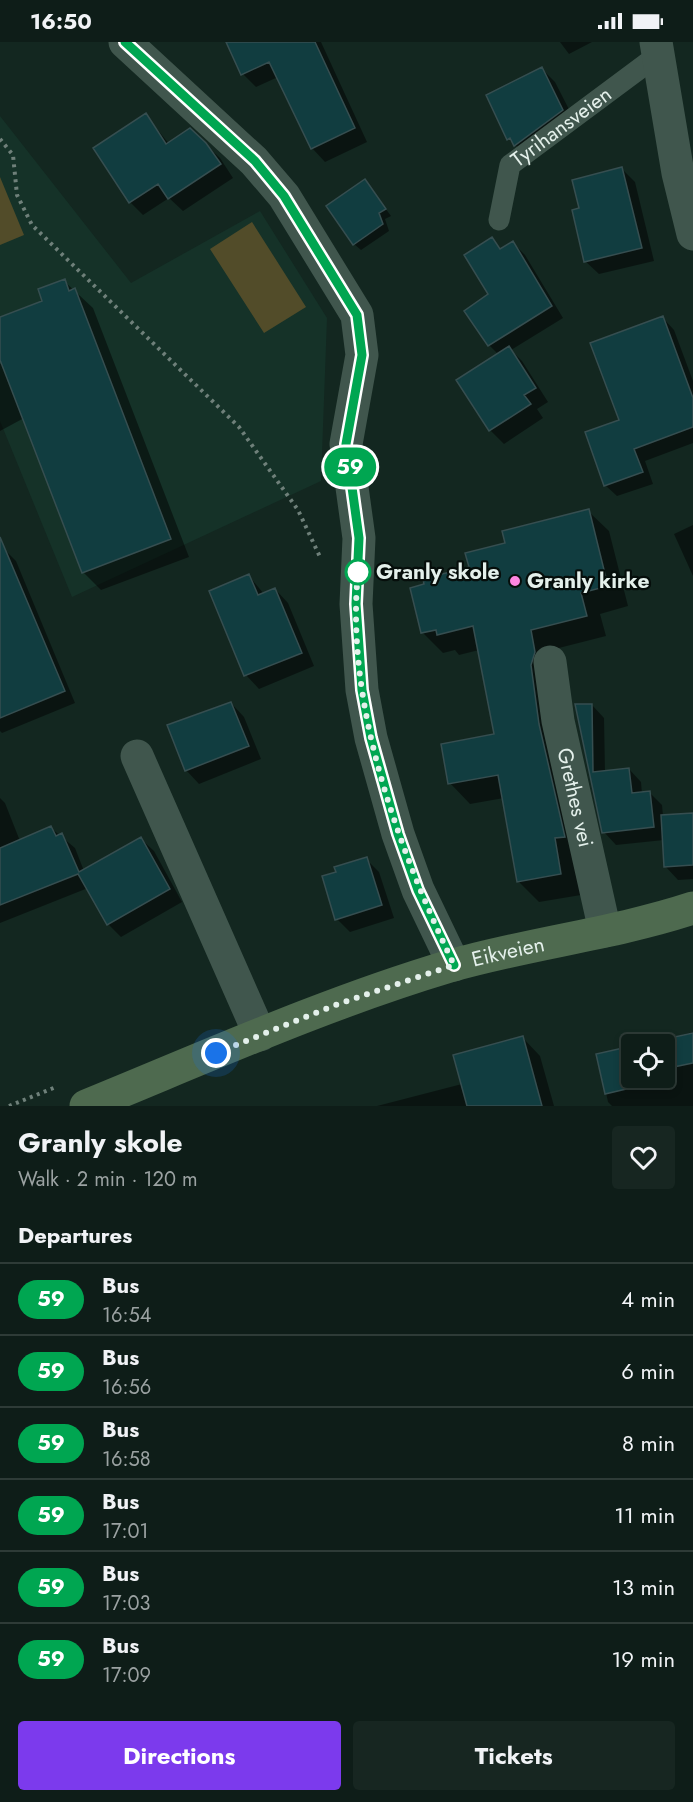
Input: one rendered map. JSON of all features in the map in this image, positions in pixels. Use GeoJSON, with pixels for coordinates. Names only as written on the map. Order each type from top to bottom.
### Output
{"type":"FeatureCollection","features":[{"type":"Feature","properties":{"kind":"main road","name":"Eikveien"},"geometry":{"type":"LineString","coordinates":[[86,1106],[260,1035],[404,980],[454,965],[605,931],[693,908]]}},
{"type":"Feature","properties":{"kind":"street"},"geometry":{"type":"LineString","coordinates":[[125,42],[255,161],[284,196],[357,315],[362,355],[346,444],[359,538],[356,604],[362,690],[371,738],[398,834],[418,890],[454,965]]}},
{"type":"Feature","properties":{"kind":"street"},"geometry":{"type":"LineString","coordinates":[[657,49],[678,173],[693,234]]}},
{"type":"Feature","properties":{"kind":"street","name":"Grethes vei"},"geometry":{"type":"LineString","coordinates":[[550,662],[558,721],[605,931]]}},
{"type":"Feature","properties":{"kind":"street"},"geometry":{"type":"LineString","coordinates":[[137,756],[260,1035]]}},
{"type":"Feature","properties":{"kind":"lane","name":"Tyrihansveien"},"geometry":{"type":"LineString","coordinates":[[499,220],[510,165],[657,49]]}},
{"type":"Feature","properties":{"kind":"path"},"geometry":{"type":"LineString","coordinates":[[0,139],[13,155],[17,195],[32,225],[239,428],[298,510],[323,564]]}},
{"type":"Feature","properties":{"kind":"shaded area"},"geometry":{"type":"Polygon","coordinates":[[[0,116],[131,283],[260,211],[327,318],[321,481],[72,597],[0,421],[0,116]]]}},
{"type":"Feature","properties":{"kind":"shaded area"},"geometry":{"type":"Polygon","coordinates":[[[0,177],[24,235],[0,245],[0,177]]]}},
{"type":"Feature","properties":{"kind":"shaded area"},"geometry":{"type":"Polygon","coordinates":[[[252,222],[306,307],[264,333],[210,249],[252,222]]]}},
{"type":"Feature","properties":{"kind":"building"},"geometry":{"type":"Polygon","coordinates":[[[226,42],[315,42],[355,128],[311,149],[269,62],[241,75],[226,42]]]}},
{"type":"Feature","properties":{"kind":"building"},"geometry":{"type":"Polygon","coordinates":[[[542,67],[563,110],[514,146],[510,138],[507,140],[486,95],[542,67]]]}},
{"type":"Feature","properties":{"kind":"building"},"geometry":{"type":"Polygon","coordinates":[[[146,113],[166,144],[190,128],[206,143],[221,164],[168,199],[158,184],[129,203],[93,148],[146,113]]]}},
{"type":"Feature","properties":{"kind":"building"},"geometry":{"type":"Polygon","coordinates":[[[622,167],[642,248],[584,262],[572,210],[579,208],[572,180],[622,167]]]}},
{"type":"Feature","properties":{"kind":"building"},"geometry":{"type":"Polygon","coordinates":[[[365,179],[386,209],[379,213],[383,224],[353,245],[326,206],[365,179]]]}},
{"type":"Feature","properties":{"kind":"building"},"geometry":{"type":"Polygon","coordinates":[[[492,237],[500,249],[513,241],[552,306],[488,346],[464,311],[488,294],[464,255],[492,237]]]}},
{"type":"Feature","properties":{"kind":"building"},"geometry":{"type":"Polygon","coordinates":[[[65,279],[69,291],[75,288],[171,539],[82,573],[0,360],[0,317],[42,301],[38,289],[65,279]]]}},
{"type":"Feature","properties":{"kind":"building"},"geometry":{"type":"Polygon","coordinates":[[[663,316],[693,398],[693,427],[634,449],[643,472],[604,486],[585,432],[619,420],[590,343],[663,316]]]}},
{"type":"Feature","properties":{"kind":"building"},"geometry":{"type":"Polygon","coordinates":[[[509,346],[536,388],[524,395],[531,404],[489,431],[456,380],[509,346]]]}},
{"type":"Feature","properties":{"kind":"building"},"geometry":{"type":"Polygon","coordinates":[[[589,509],[608,586],[581,593],[587,616],[531,630],[535,652],[531,665],[539,724],[565,837],[555,838],[561,874],[517,882],[498,775],[448,784],[441,744],[494,734],[473,626],[437,635],[436,630],[421,633],[410,588],[424,584],[423,579],[469,567],[465,553],[505,543],[502,531],[589,509]]]}},
{"type":"Feature","properties":{"kind":"building"},"geometry":{"type":"Polygon","coordinates":[[[0,537],[65,691],[0,718],[0,537]]]}},
{"type":"Feature","properties":{"kind":"building"},"geometry":{"type":"Polygon","coordinates":[[[249,574],[258,595],[275,588],[302,653],[244,676],[209,591],[249,574]]]}},
{"type":"Feature","properties":{"kind":"building"},"geometry":{"type":"Polygon","coordinates":[[[231,702],[249,746],[185,771],[167,725],[231,702]]]}},
{"type":"Feature","properties":{"kind":"building"},"geometry":{"type":"Polygon","coordinates":[[[575,704],[592,704],[593,772],[629,768],[632,793],[650,791],[654,827],[602,833],[575,704]]]}},
{"type":"Feature","properties":{"kind":"building"},"geometry":{"type":"Polygon","coordinates":[[[693,813],[693,865],[664,867],[661,815],[693,813]]]}},
{"type":"Feature","properties":{"kind":"building"},"geometry":{"type":"Polygon","coordinates":[[[51,826],[56,836],[62,833],[79,872],[141,837],[170,889],[107,925],[78,874],[0,905],[0,848],[51,826]]]}},
{"type":"Feature","properties":{"kind":"building"},"geometry":{"type":"Polygon","coordinates":[[[367,857],[382,905],[335,920],[322,876],[336,872],[334,867],[367,857]]]}},
{"type":"Feature","properties":{"kind":"building"},"geometry":{"type":"Polygon","coordinates":[[[693,1033],[693,1063],[675,1067],[675,1037],[693,1033]]]}},
{"type":"Feature","properties":{"kind":"building"},"geometry":{"type":"Polygon","coordinates":[[[523,1036],[542,1106],[467,1106],[453,1055],[523,1036]]]}},
{"type":"Feature","properties":{"kind":"building"},"geometry":{"type":"Polygon","coordinates":[[[621,1048],[621,1088],[631,1088],[605,1094],[596,1054],[621,1048]]]}},
{"type":"Feature","properties":{"kind":"bus line","name":"59"},"geometry":{"type":"LineString","coordinates":[[125,42],[255,161],[284,196],[357,315],[361,327],[362,355],[346,444],[359,538],[356,604],[362,690],[371,738],[398,834],[418,890],[454,965]]}},
{"type":"Feature","properties":{"kind":"place","name":"Granly skole"},"geometry":{"type":"Point","coordinates":[358,572]}},
{"type":"Feature","properties":{"kind":"place","name":"Granly kirke"},"geometry":{"type":"Point","coordinates":[515,581]}},
{"type":"Feature","properties":{"kind":"route"},"geometry":{"type":"LineString","coordinates":[[216,1053],[338,1004],[454,965],[418,890],[398,834],[371,738],[362,690],[356,604],[358,572]]}}]}
